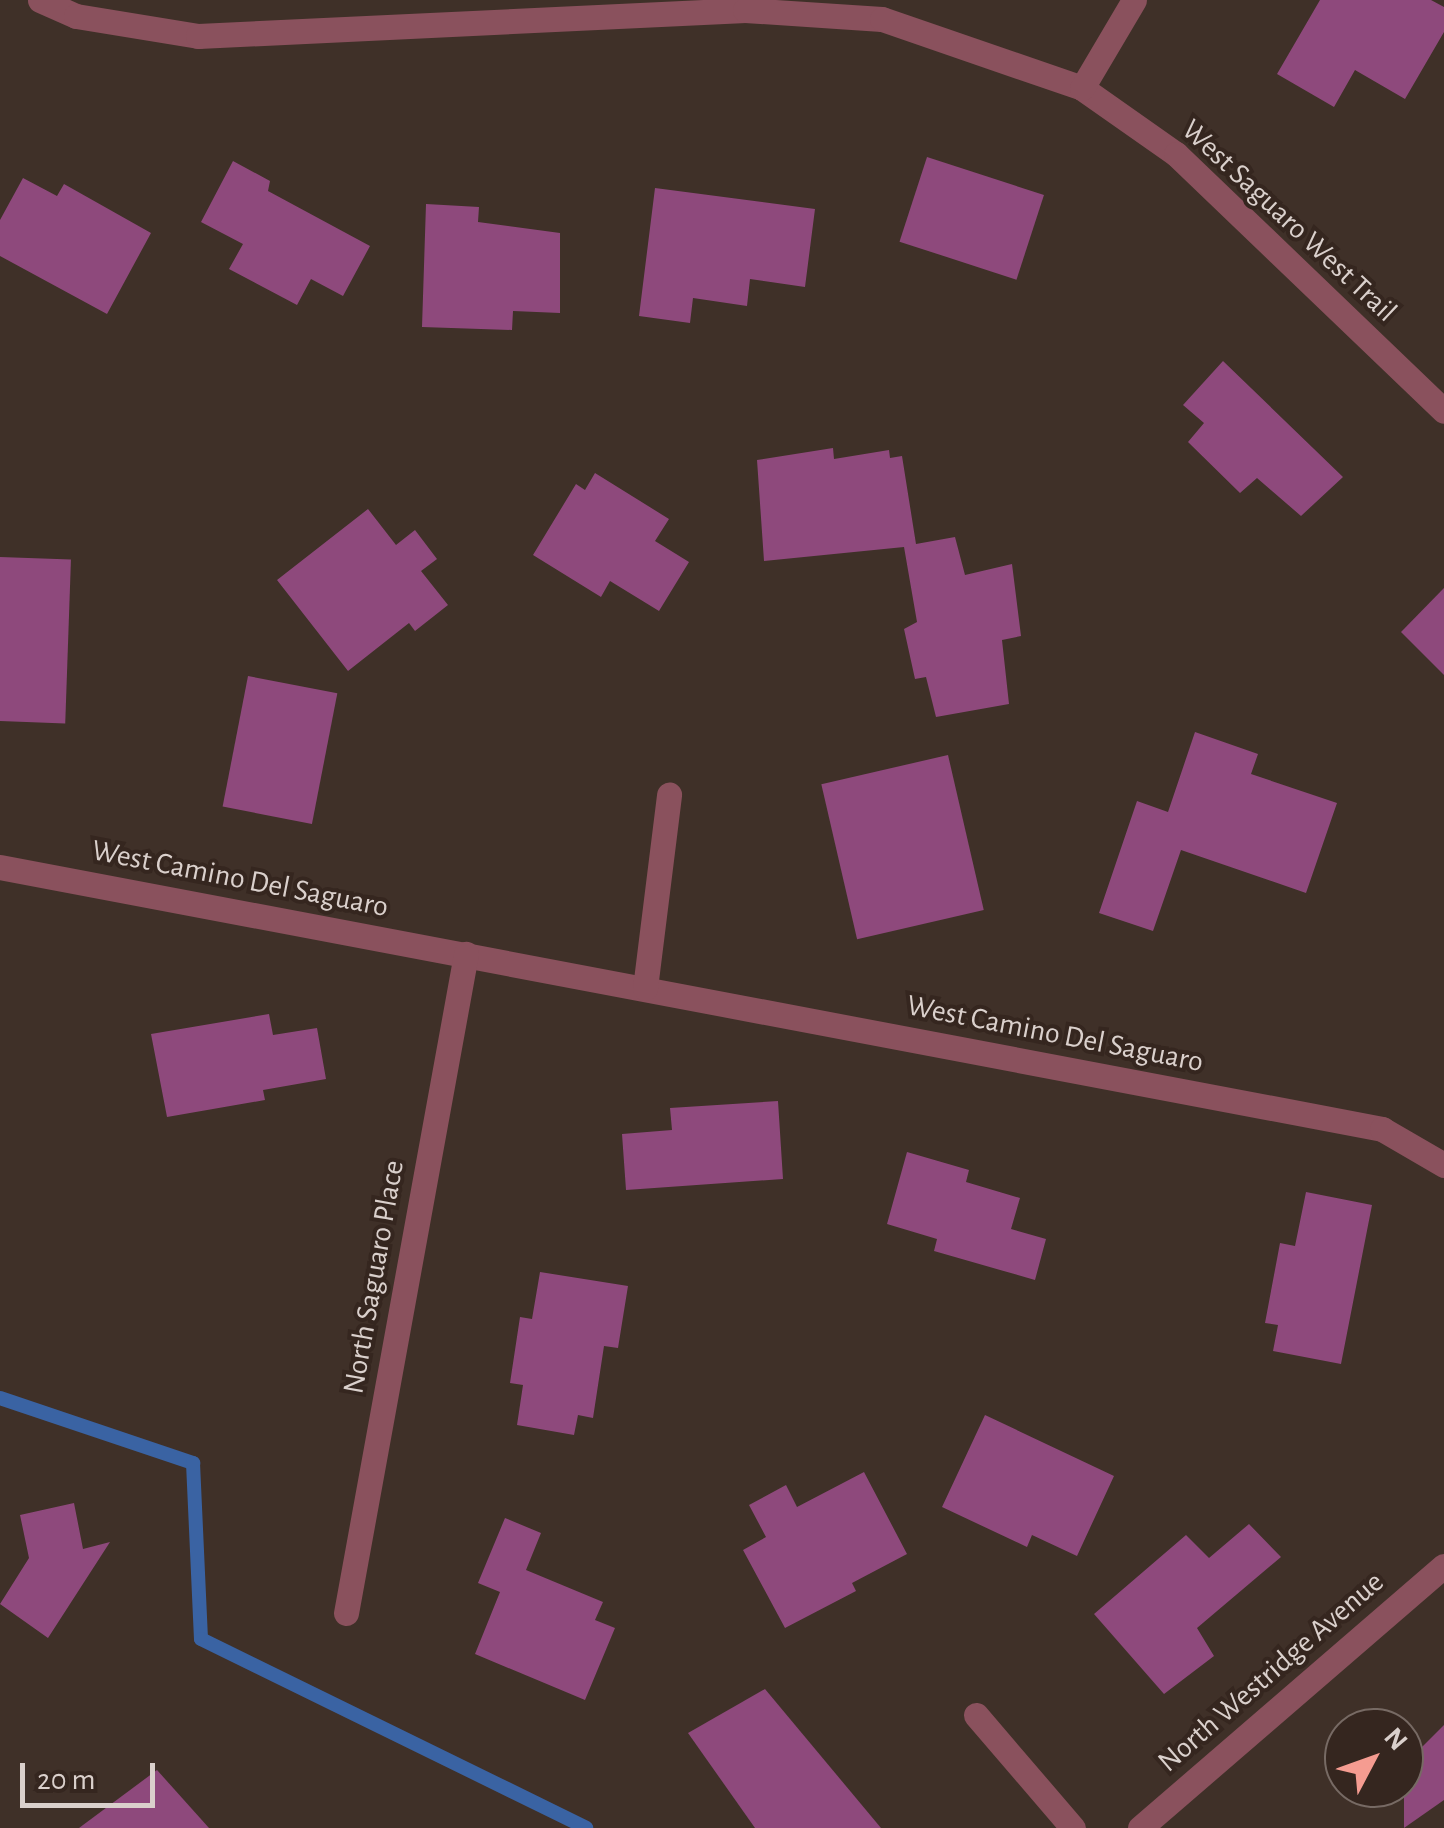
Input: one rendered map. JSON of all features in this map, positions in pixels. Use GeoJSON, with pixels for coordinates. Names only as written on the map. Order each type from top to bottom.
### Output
{"type":"FeatureCollection","features":[{"type":"Feature","properties":{"kind":"street","name":"West Saguaro West Trail"},"geometry":{"type":"LineString","coordinates":[[40,0],[76,16],[198,36],[746,10],[882,19],[1082,88],[1176,154],[1444,411]]}},
{"type":"Feature","properties":{"kind":"street"},"geometry":{"type":"LineString","coordinates":[[1082,88],[1134,0]]}},
{"type":"Feature","properties":{"kind":"street"},"geometry":{"type":"LineString","coordinates":[[645,988],[669,794]]}},
{"type":"Feature","properties":{"kind":"street","name":"West Camino Del Saguaro"},"geometry":{"type":"LineString","coordinates":[[0,867],[1382,1130],[1444,1164]]}},
{"type":"Feature","properties":{"kind":"street","name":"North Saguaro Place"},"geometry":{"type":"LineString","coordinates":[[346,1613],[466,954]]}},
{"type":"Feature","properties":{"kind":"street","name":"North Westridge Avenue"},"geometry":{"type":"LineString","coordinates":[[1140,1828],[1444,1566]]}},
{"type":"Feature","properties":{"kind":"street"},"geometry":{"type":"LineString","coordinates":[[976,1715],[1073,1828]]}},
{"type":"Feature","properties":{"kind":"building"},"geometry":{"type":"Polygon","coordinates":[[[1320,0],[1431,0],[1444,7],[1444,32],[1405,99],[1355,70],[1334,107],[1277,74],[1320,0]]]}},
{"type":"Feature","properties":{"kind":"building"},"geometry":{"type":"Polygon","coordinates":[[[927,157],[1044,195],[1016,280],[899,242],[927,157]]]}},
{"type":"Feature","properties":{"kind":"building"},"geometry":{"type":"Polygon","coordinates":[[[233,161],[270,181],[268,191],[370,246],[343,296],[311,279],[297,305],[229,269],[243,244],[201,222],[233,161]]]}},
{"type":"Feature","properties":{"kind":"building"},"geometry":{"type":"Polygon","coordinates":[[[23,178],[57,196],[64,184],[151,233],[107,314],[0,256],[0,220],[23,178]]]}},
{"type":"Feature","properties":{"kind":"building"},"geometry":{"type":"Polygon","coordinates":[[[655,188],[815,209],[805,287],[750,279],[747,306],[693,298],[690,323],[639,316],[655,188]]]}},
{"type":"Feature","properties":{"kind":"building"},"geometry":{"type":"Polygon","coordinates":[[[426,204],[479,207],[478,222],[560,233],[560,313],[513,311],[512,330],[422,327],[426,204]]]}},
{"type":"Feature","properties":{"kind":"building"},"geometry":{"type":"Polygon","coordinates":[[[1223,361],[1343,477],[1301,516],[1257,478],[1240,493],[1188,442],[1204,423],[1183,405],[1223,361]]]}},
{"type":"Feature","properties":{"kind":"building"},"geometry":{"type":"Polygon","coordinates":[[[833,448],[834,459],[889,450],[890,458],[902,456],[916,544],[955,537],[965,575],[1012,564],[1021,636],[1002,640],[1009,704],[936,717],[926,677],[915,679],[904,629],[917,622],[904,547],[764,561],[757,460],[833,448]]]}},
{"type":"Feature","properties":{"kind":"building"},"geometry":{"type":"Polygon","coordinates":[[[595,473],[669,519],[655,541],[689,562],[659,611],[610,581],[601,597],[533,555],[576,484],[585,490],[595,473]]]}},
{"type":"Feature","properties":{"kind":"building"},"geometry":{"type":"Polygon","coordinates":[[[368,509],[396,545],[415,530],[437,559],[421,571],[448,605],[415,631],[409,623],[348,671],[277,580],[368,509]]]}},
{"type":"Feature","properties":{"kind":"building"},"geometry":{"type":"Polygon","coordinates":[[[0,557],[71,559],[65,723],[0,721],[0,557]]]}},
{"type":"Feature","properties":{"kind":"building"},"geometry":{"type":"Polygon","coordinates":[[[1444,588],[1444,675],[1401,632],[1444,588]]]}},
{"type":"Feature","properties":{"kind":"building"},"geometry":{"type":"Polygon","coordinates":[[[248,676],[337,693],[312,824],[223,807],[248,676]]]}},
{"type":"Feature","properties":{"kind":"building"},"geometry":{"type":"Polygon","coordinates":[[[1195,732],[1258,754],[1251,774],[1337,803],[1306,893],[1181,850],[1153,931],[1099,913],[1137,801],[1168,812],[1195,732]]]}},
{"type":"Feature","properties":{"kind":"building"},"geometry":{"type":"Polygon","coordinates":[[[948,755],[984,910],[857,939],[821,784],[948,755]]]}},
{"type":"Feature","properties":{"kind":"building"},"geometry":{"type":"Polygon","coordinates":[[[269,1014],[273,1035],[317,1028],[326,1079],[263,1090],[265,1100],[167,1117],[151,1034],[269,1014]]]}},
{"type":"Feature","properties":{"kind":"building"},"geometry":{"type":"Polygon","coordinates":[[[778,1101],[783,1179],[626,1190],[622,1134],[672,1130],[670,1108],[778,1101]]]}},
{"type":"Feature","properties":{"kind":"building"},"geometry":{"type":"Polygon","coordinates":[[[907,1152],[969,1170],[966,1182],[1020,1198],[1011,1229],[1046,1239],[1035,1280],[934,1251],[937,1239],[887,1224],[907,1152]]]}},
{"type":"Feature","properties":{"kind":"building"},"geometry":{"type":"Polygon","coordinates":[[[1306,1192],[1372,1205],[1341,1364],[1273,1351],[1278,1325],[1265,1323],[1280,1243],[1295,1246],[1306,1192]]]}},
{"type":"Feature","properties":{"kind":"building"},"geometry":{"type":"Polygon","coordinates":[[[540,1272],[628,1286],[618,1348],[604,1346],[593,1418],[578,1415],[574,1435],[517,1425],[523,1385],[510,1383],[520,1317],[532,1319],[540,1272]]]}},
{"type":"Feature","properties":{"kind":"building"},"geometry":{"type":"Polygon","coordinates":[[[985,1415],[1114,1476],[1077,1556],[1032,1535],[1027,1547],[942,1507],[985,1415]]]}},
{"type":"Feature","properties":{"kind":"building"},"geometry":{"type":"Polygon","coordinates":[[[864,1472],[907,1554],[852,1583],[856,1591],[785,1628],[743,1550],[766,1537],[749,1505],[786,1485],[797,1507],[864,1472]]]}},
{"type":"Feature","properties":{"kind":"building"},"geometry":{"type":"Polygon","coordinates":[[[74,1503],[83,1549],[110,1542],[48,1638],[0,1604],[29,1558],[20,1515],[74,1503]]]}},
{"type":"Feature","properties":{"kind":"building"},"geometry":{"type":"Polygon","coordinates":[[[505,1518],[541,1533],[526,1570],[603,1602],[595,1620],[615,1628],[585,1700],[475,1654],[500,1592],[478,1583],[505,1518]]]}},
{"type":"Feature","properties":{"kind":"building"},"geometry":{"type":"Polygon","coordinates":[[[1249,1524],[1281,1557],[1197,1628],[1214,1656],[1164,1694],[1094,1614],[1186,1535],[1209,1558],[1249,1524]]]}},
{"type":"Feature","properties":{"kind":"building"},"geometry":{"type":"Polygon","coordinates":[[[765,1689],[881,1828],[755,1828],[688,1733],[765,1689]]]}},
{"type":"Feature","properties":{"kind":"building"},"geometry":{"type":"Polygon","coordinates":[[[1444,1725],[1444,1800],[1404,1828],[1404,1808],[1424,1808],[1424,1745],[1444,1725]]]}},
{"type":"Feature","properties":{"kind":"building"},"geometry":{"type":"Polygon","coordinates":[[[157,1770],[209,1828],[79,1828],[157,1770]]]}},
{"type":"Feature","properties":{"kind":"waterway"},"geometry":{"type":"LineString","coordinates":[[0,1398],[193,1463],[201,1639],[586,1828]]}}]}
